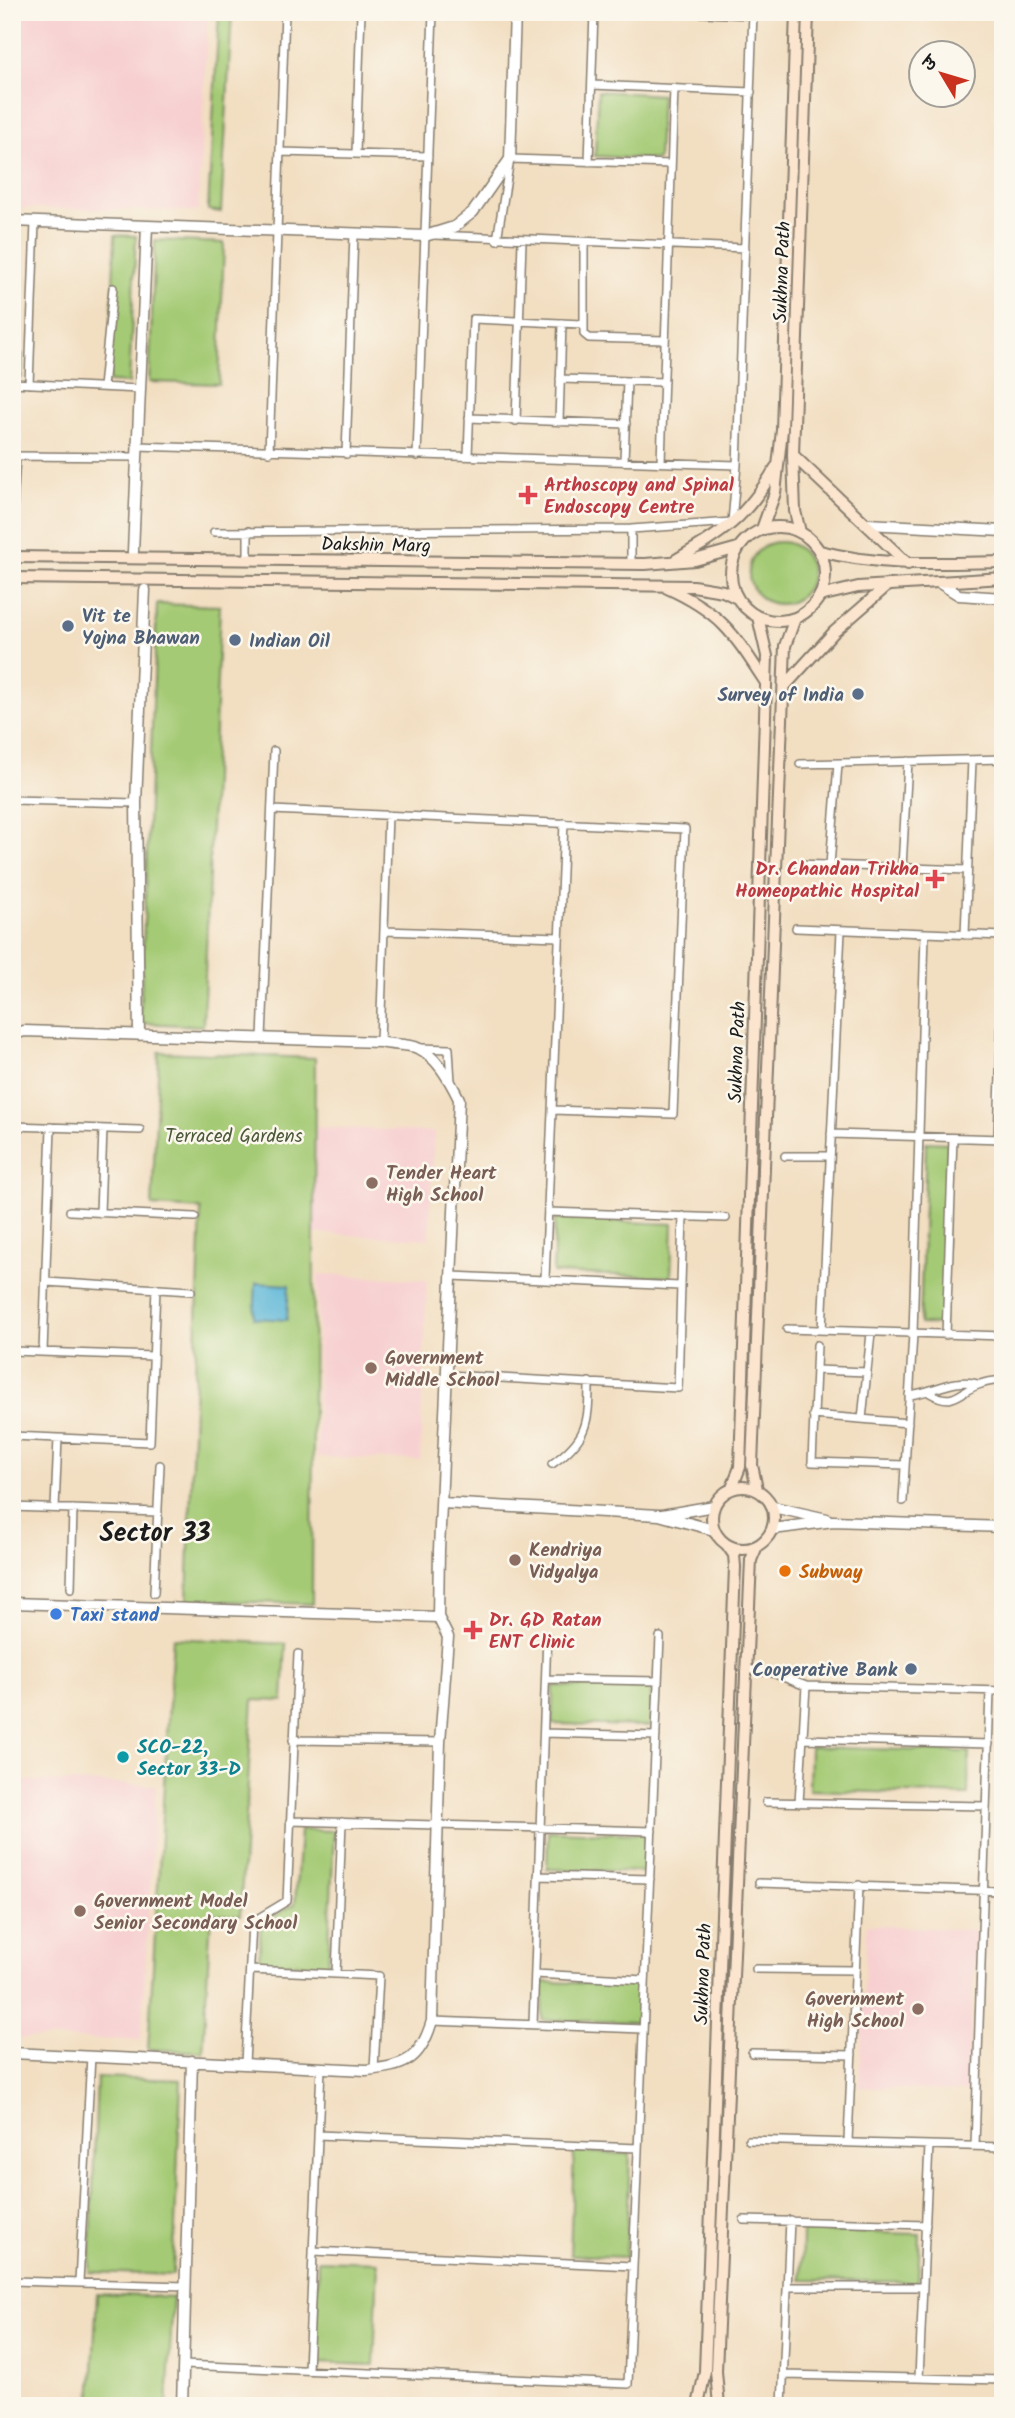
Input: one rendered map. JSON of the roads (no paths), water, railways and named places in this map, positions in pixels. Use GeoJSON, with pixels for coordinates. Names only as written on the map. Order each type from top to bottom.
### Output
{"type":"FeatureCollection","features":[{"type":"Feature","properties":{"kind":"main road","name":"Sukhna Path"},"geometry":{"type":"LineString","coordinates":[[762,529],[775,493],[778,465],[796,12]]}},
{"type":"Feature","properties":{"kind":"main road","name":"Sukhna Path"},"geometry":{"type":"LineString","coordinates":[[800,532],[795,511],[793,455],[808,12]]}},
{"type":"Feature","properties":{"kind":"main road"},"geometry":{"type":"LineString","coordinates":[[793,455],[908,564]]}},
{"type":"Feature","properties":{"kind":"main road"},"geometry":{"type":"LineString","coordinates":[[672,562],[736,523],[755,503],[778,465]]}},
{"type":"Feature","properties":{"kind":"main road"},"geometry":{"type":"LineString","coordinates":[[820,551],[825,580],[820,596],[814,606],[795,618],[767,620],[758,617],[737,598],[731,580],[731,566],[738,548],[762,529],[786,527],[800,532],[820,551],[848,559],[908,564],[1003,562]]}},
{"type":"Feature","properties":{"kind":"main road","name":"Dakshin Marg"},"geometry":{"type":"LineString","coordinates":[[12,557],[631,564],[695,560],[738,548]]}},
{"type":"Feature","properties":{"kind":"main road","name":"Dakshin Marg"},"geometry":{"type":"LineString","coordinates":[[12,578],[662,586],[723,591],[737,598]]}},
{"type":"Feature","properties":{"kind":"main road"},"geometry":{"type":"LineString","coordinates":[[820,596],[858,587],[1003,578]]}},
{"type":"Feature","properties":{"kind":"main road"},"geometry":{"type":"LineString","coordinates":[[784,687],[834,632],[888,585]]}},
{"type":"Feature","properties":{"kind":"main road"},"geometry":{"type":"LineString","coordinates":[[662,586],[705,606],[723,621],[766,683]]}},
{"type":"Feature","properties":{"kind":"main road","name":"Sukhna Path"},"geometry":{"type":"LineString","coordinates":[[732,1488],[740,1467],[767,656],[758,617]]}},
{"type":"Feature","properties":{"kind":"main road","name":"Sukhna Path"},"geometry":{"type":"LineString","coordinates":[[757,1489],[752,1465],[785,646],[795,618]]}},
{"type":"Feature","properties":{"kind":"main road"},"geometry":{"type":"LineString","coordinates":[[743,1486],[757,1489],[773,1507],[773,1529],[757,1546],[743,1550],[727,1545],[714,1530],[714,1506],[721,1496],[732,1488],[743,1486]]}},
{"type":"Feature","properties":{"kind":"main road","name":"Sukhna Path"},"geometry":{"type":"LineString","coordinates":[[698,2406],[705,2371],[735,1567],[734,1555],[727,1545]]}},
{"type":"Feature","properties":{"kind":"main road","name":"Sukhna Path"},"geometry":{"type":"LineString","coordinates":[[719,2406],[716,2371],[746,1669],[751,1560],[757,1546]]}},
{"type":"Feature","properties":{"kind":"street"},"geometry":{"type":"LineString","coordinates":[[269,452],[285,12]]}},
{"type":"Feature","properties":{"kind":"street"},"geometry":{"type":"LineString","coordinates":[[356,153],[361,12]]}},
{"type":"Feature","properties":{"kind":"street"},"geometry":{"type":"LineString","coordinates":[[417,456],[433,12]]}},
{"type":"Feature","properties":{"kind":"street"},"geometry":{"type":"LineString","coordinates":[[497,240],[510,159],[515,12]]}},
{"type":"Feature","properties":{"kind":"street"},"geometry":{"type":"LineString","coordinates":[[589,162],[594,12]]}},
{"type":"Feature","properties":{"kind":"street"},"geometry":{"type":"LineString","coordinates":[[214,532],[631,529],[732,522],[737,465],[753,13],[680,12]]}},
{"type":"Feature","properties":{"kind":"street"},"geometry":{"type":"LineString","coordinates":[[592,85],[751,92]]}},
{"type":"Feature","properties":{"kind":"street"},"geometry":{"type":"LineString","coordinates":[[661,462],[674,88]]}},
{"type":"Feature","properties":{"kind":"street"},"geometry":{"type":"LineString","coordinates":[[280,152],[428,156]]}},
{"type":"Feature","properties":{"kind":"street"},"geometry":{"type":"LineString","coordinates":[[427,235],[454,227],[473,212],[510,159]]}},
{"type":"Feature","properties":{"kind":"street"},"geometry":{"type":"LineString","coordinates":[[510,159],[671,164]]}},
{"type":"Feature","properties":{"kind":"street"},"geometry":{"type":"LineString","coordinates":[[12,221],[745,248]]}},
{"type":"Feature","properties":{"kind":"street"},"geometry":{"type":"LineString","coordinates":[[29,384],[36,222]]}},
{"type":"Feature","properties":{"kind":"street"},"geometry":{"type":"LineString","coordinates":[[133,552],[147,226]]}},
{"type":"Feature","properties":{"kind":"street"},"geometry":{"type":"LineString","coordinates":[[346,454],[354,234]]}},
{"type":"Feature","properties":{"kind":"street"},"geometry":{"type":"LineString","coordinates":[[516,421],[522,241]]}},
{"type":"Feature","properties":{"kind":"street"},"geometry":{"type":"LineString","coordinates":[[584,243],[584,334],[589,338],[665,340]]}},
{"type":"Feature","properties":{"kind":"street"},"geometry":{"type":"LineString","coordinates":[[103,387],[113,288]]}},
{"type":"Feature","properties":{"kind":"street"},"geometry":{"type":"LineString","coordinates":[[468,456],[473,319],[582,324]]}},
{"type":"Feature","properties":{"kind":"street"},"geometry":{"type":"LineString","coordinates":[[559,422],[562,323]]}},
{"type":"Feature","properties":{"kind":"street"},"geometry":{"type":"LineString","coordinates":[[560,379],[664,382]]}},
{"type":"Feature","properties":{"kind":"street"},"geometry":{"type":"LineString","coordinates":[[624,461],[627,381]]}},
{"type":"Feature","properties":{"kind":"street"},"geometry":{"type":"LineString","coordinates":[[12,383],[140,389]]}},
{"type":"Feature","properties":{"kind":"street"},"geometry":{"type":"LineString","coordinates":[[469,418],[626,424]]}},
{"type":"Feature","properties":{"kind":"street"},"geometry":{"type":"LineString","coordinates":[[12,527],[14,456],[269,452],[737,465]]}},
{"type":"Feature","properties":{"kind":"street"},"geometry":{"type":"LineString","coordinates":[[867,524],[1003,531]]}},
{"type":"Feature","properties":{"kind":"street"},"geometry":{"type":"LineString","coordinates":[[631,529],[631,564]]}},
{"type":"Feature","properties":{"kind":"street"},"geometry":{"type":"LineString","coordinates":[[248,531],[248,554]]}},
{"type":"Feature","properties":{"kind":"street"},"geometry":{"type":"LineString","coordinates":[[939,582],[959,595],[1003,598]]}},
{"type":"Feature","properties":{"kind":"street"},"geometry":{"type":"LineString","coordinates":[[139,1035],[136,803],[145,590]]}},
{"type":"Feature","properties":{"kind":"street"},"geometry":{"type":"LineString","coordinates":[[262,1038],[274,751]]}},
{"type":"Feature","properties":{"kind":"street"},"geometry":{"type":"LineString","coordinates":[[800,764],[1003,759]]}},
{"type":"Feature","properties":{"kind":"street"},"geometry":{"type":"LineString","coordinates":[[965,934],[972,760]]}},
{"type":"Feature","properties":{"kind":"street"},"geometry":{"type":"LineString","coordinates":[[902,867],[908,761]]}},
{"type":"Feature","properties":{"kind":"street"},"geometry":{"type":"LineString","coordinates":[[830,865],[838,764]]}},
{"type":"Feature","properties":{"kind":"street"},"geometry":{"type":"LineString","coordinates":[[12,800],[136,803]]}},
{"type":"Feature","properties":{"kind":"street"},"geometry":{"type":"LineString","coordinates":[[272,810],[685,829],[673,1114],[552,1110]]}},
{"type":"Feature","properties":{"kind":"street"},"geometry":{"type":"LineString","coordinates":[[380,1042],[388,814]]}},
{"type":"Feature","properties":{"kind":"street"},"geometry":{"type":"LineString","coordinates":[[545,1279],[564,823]]}},
{"type":"Feature","properties":{"kind":"street"},"geometry":{"type":"LineString","coordinates":[[797,864],[967,870]]}},
{"type":"Feature","properties":{"kind":"street"},"geometry":{"type":"LineString","coordinates":[[796,928],[1003,936]]}},
{"type":"Feature","properties":{"kind":"street"},"geometry":{"type":"LineString","coordinates":[[384,931],[559,937]]}},
{"type":"Feature","properties":{"kind":"street"},"geometry":{"type":"LineString","coordinates":[[822,1330],[841,931]]}},
{"type":"Feature","properties":{"kind":"street"},"geometry":{"type":"LineString","coordinates":[[903,1501],[913,1334],[925,934]]}},
{"type":"Feature","properties":{"kind":"street"},"geometry":{"type":"LineString","coordinates":[[831,1134],[1000,1139],[1003,983]]}},
{"type":"Feature","properties":{"kind":"street"},"geometry":{"type":"LineString","coordinates":[[12,1035],[24,1031],[262,1038],[380,1042],[415,1048],[449,1049],[451,1082]]}},
{"type":"Feature","properties":{"kind":"street"},"geometry":{"type":"LineString","coordinates":[[12,2053],[374,2069],[393,2067],[409,2060],[422,2045],[432,2021],[440,1742],[448,1637],[438,1617],[459,1100],[442,1069],[415,1048]]}},
{"type":"Feature","properties":{"kind":"street"},"geometry":{"type":"LineString","coordinates":[[12,1126],[140,1130]]}},
{"type":"Feature","properties":{"kind":"street"},"geometry":{"type":"LineString","coordinates":[[43,1352],[51,1128]]}},
{"type":"Feature","properties":{"kind":"street"},"geometry":{"type":"LineString","coordinates":[[100,1213],[103,1129]]}},
{"type":"Feature","properties":{"kind":"street"},"geometry":{"type":"LineString","coordinates":[[946,1335],[953,1138]]}},
{"type":"Feature","properties":{"kind":"street"},"geometry":{"type":"LineString","coordinates":[[785,1156],[830,1156]]}},
{"type":"Feature","properties":{"kind":"street"},"geometry":{"type":"LineString","coordinates":[[70,1211],[195,1217]]}},
{"type":"Feature","properties":{"kind":"street"},"geometry":{"type":"LineString","coordinates":[[548,1212],[726,1218]]}},
{"type":"Feature","properties":{"kind":"street"},"geometry":{"type":"LineString","coordinates":[[448,1375],[678,1388],[683,1216]]}},
{"type":"Feature","properties":{"kind":"street"},"geometry":{"type":"LineString","coordinates":[[453,1276],[680,1286]]}},
{"type":"Feature","properties":{"kind":"street"},"geometry":{"type":"LineString","coordinates":[[46,1282],[191,1291]]}},
{"type":"Feature","properties":{"kind":"street"},"geometry":{"type":"LineString","coordinates":[[12,1436],[150,1442],[156,1288]]}},
{"type":"Feature","properties":{"kind":"street"},"geometry":{"type":"LineString","coordinates":[[787,1329],[1003,1336]]}},
{"type":"Feature","properties":{"kind":"street"},"geometry":{"type":"LineString","coordinates":[[862,1419],[871,1333]]}},
{"type":"Feature","properties":{"kind":"street"},"geometry":{"type":"LineString","coordinates":[[817,1345],[811,1458],[815,1463],[905,1465]]}},
{"type":"Feature","properties":{"kind":"street"},"geometry":{"type":"LineString","coordinates":[[12,1351],[153,1356]]}},
{"type":"Feature","properties":{"kind":"street"},"geometry":{"type":"LineString","coordinates":[[816,1370],[867,1373]]}},
{"type":"Feature","properties":{"kind":"street"},"geometry":{"type":"LineString","coordinates":[[909,1395],[930,1393],[957,1381],[978,1384],[1003,1380]]}},
{"type":"Feature","properties":{"kind":"street"},"geometry":{"type":"LineString","coordinates":[[552,1464],[575,1448],[587,1426],[589,1382]]}},
{"type":"Feature","properties":{"kind":"street"},"geometry":{"type":"LineString","coordinates":[[930,1393],[940,1399],[952,1399],[978,1384]]}},
{"type":"Feature","properties":{"kind":"street"},"geometry":{"type":"LineString","coordinates":[[813,1415],[908,1423]]}},
{"type":"Feature","properties":{"kind":"street"},"geometry":{"type":"LineString","coordinates":[[55,1508],[58,1438]]}},
{"type":"Feature","properties":{"kind":"street"},"geometry":{"type":"LineString","coordinates":[[154,1593],[160,1465]]}},
{"type":"Feature","properties":{"kind":"street"},"geometry":{"type":"LineString","coordinates":[[442,1503],[659,1515],[714,1530]]}},
{"type":"Feature","properties":{"kind":"street"},"geometry":{"type":"LineString","coordinates":[[659,1515],[714,1506]]}},
{"type":"Feature","properties":{"kind":"street"},"geometry":{"type":"LineString","coordinates":[[12,1507],[158,1512]]}},
{"type":"Feature","properties":{"kind":"street"},"geometry":{"type":"LineString","coordinates":[[773,1507],[833,1521]]}},
{"type":"Feature","properties":{"kind":"street"},"geometry":{"type":"LineString","coordinates":[[71,1588],[73,1509]]}},
{"type":"Feature","properties":{"kind":"street"},"geometry":{"type":"LineString","coordinates":[[773,1529],[833,1521],[1003,1527]]}},
{"type":"Feature","properties":{"kind":"street"},"geometry":{"type":"LineString","coordinates":[[12,1603],[438,1617]]}},
{"type":"Feature","properties":{"kind":"street"},"geometry":{"type":"LineString","coordinates":[[533,2024],[547,1636]]}},
{"type":"Feature","properties":{"kind":"street"},"geometry":{"type":"LineString","coordinates":[[183,2365],[628,2384],[660,1637]]}},
{"type":"Feature","properties":{"kind":"street"},"geometry":{"type":"LineString","coordinates":[[245,2064],[252,1922],[287,1901],[298,1654]]}},
{"type":"Feature","properties":{"kind":"street"},"geometry":{"type":"LineString","coordinates":[[746,1669],[773,1673],[806,1686],[1003,1691]]}},
{"type":"Feature","properties":{"kind":"street"},"geometry":{"type":"LineString","coordinates":[[545,1679],[658,1681]]}},
{"type":"Feature","properties":{"kind":"street"},"geometry":{"type":"LineString","coordinates":[[799,1803],[806,1686]]}},
{"type":"Feature","properties":{"kind":"street"},"geometry":{"type":"LineString","coordinates":[[975,2146],[990,1691]]}},
{"type":"Feature","properties":{"kind":"street"},"geometry":{"type":"LineString","coordinates":[[544,1733],[656,1736]]}},
{"type":"Feature","properties":{"kind":"street"},"geometry":{"type":"LineString","coordinates":[[803,1739],[989,1744]]}},
{"type":"Feature","properties":{"kind":"street"},"geometry":{"type":"LineString","coordinates":[[293,1740],[440,1742]]}},
{"type":"Feature","properties":{"kind":"street"},"geometry":{"type":"LineString","coordinates":[[766,1802],[986,1806]]}},
{"type":"Feature","properties":{"kind":"street"},"geometry":{"type":"LineString","coordinates":[[290,1821],[652,1831]]}},
{"type":"Feature","properties":{"kind":"street"},"geometry":{"type":"LineString","coordinates":[[336,1974],[342,1822]]}},
{"type":"Feature","properties":{"kind":"street"},"geometry":{"type":"LineString","coordinates":[[538,1876],[650,1879]]}},
{"type":"Feature","properties":{"kind":"street"},"geometry":{"type":"LineString","coordinates":[[759,1883],[1003,1891]]}},
{"type":"Feature","properties":{"kind":"street"},"geometry":{"type":"LineString","coordinates":[[848,2141],[859,1885]]}},
{"type":"Feature","properties":{"kind":"street"},"geometry":{"type":"LineString","coordinates":[[756,1969],[855,1970]]}},
{"type":"Feature","properties":{"kind":"street"},"geometry":{"type":"LineString","coordinates":[[250,1970],[379,1976],[374,2069]]}},
{"type":"Feature","properties":{"kind":"street"},"geometry":{"type":"LineString","coordinates":[[535,1974],[645,1980]]}},
{"type":"Feature","properties":{"kind":"street"},"geometry":{"type":"LineString","coordinates":[[432,2021],[643,2029]]}},
{"type":"Feature","properties":{"kind":"street"},"geometry":{"type":"LineString","coordinates":[[752,2053],[852,2055]]}},
{"type":"Feature","properties":{"kind":"street"},"geometry":{"type":"LineString","coordinates":[[79,2282],[91,2056]]}},
{"type":"Feature","properties":{"kind":"street"},"geometry":{"type":"LineString","coordinates":[[182,2406],[192,2061]]}},
{"type":"Feature","properties":{"kind":"street"},"geometry":{"type":"LineString","coordinates":[[308,2370],[321,2068]]}},
{"type":"Feature","properties":{"kind":"street"},"geometry":{"type":"LineString","coordinates":[[318,2135],[638,2148]]}},
{"type":"Feature","properties":{"kind":"street"},"geometry":{"type":"LineString","coordinates":[[749,2140],[1003,2147]]}},
{"type":"Feature","properties":{"kind":"street"},"geometry":{"type":"LineString","coordinates":[[919,2378],[929,2145]]}},
{"type":"Feature","properties":{"kind":"street"},"geometry":{"type":"LineString","coordinates":[[744,2220],[926,2225]]}},
{"type":"Feature","properties":{"kind":"street"},"geometry":{"type":"LineString","coordinates":[[782,2406],[790,2220]]}},
{"type":"Feature","properties":{"kind":"street"},"geometry":{"type":"LineString","coordinates":[[313,2251],[633,2266]]}},
{"type":"Feature","properties":{"kind":"street"},"geometry":{"type":"LineString","coordinates":[[12,2281],[185,2286]]}},
{"type":"Feature","properties":{"kind":"street"},"geometry":{"type":"LineString","coordinates":[[788,2287],[923,2287]]}},
{"type":"Feature","properties":{"kind":"street"},"geometry":{"type":"LineString","coordinates":[[785,2375],[1003,2381]]}},
{"type":"Feature","properties":{"kind":"water"},"geometry":{"type":"Polygon","coordinates":[[[256,1283],[289,1285],[287,1320],[254,1318],[256,1283]]]}},
{"type":"Feature","properties":{"kind":"place","name":"Arthoscopy and Spinal Endoscopy Centre"},"geometry":{"type":"Point","coordinates":[528,495]}},
{"type":"Feature","properties":{"kind":"place","name":"Vit te Yojna Bhawan"},"geometry":{"type":"Point","coordinates":[68,626]}},
{"type":"Feature","properties":{"kind":"place","name":"Indian Oil"},"geometry":{"type":"Point","coordinates":[235,640]}},
{"type":"Feature","properties":{"kind":"place","name":"Survey of India"},"geometry":{"type":"Point","coordinates":[858,694]}},
{"type":"Feature","properties":{"kind":"place","name":"Dr. Chandan Trikha Homeopathic Hospital"},"geometry":{"type":"Point","coordinates":[935,879]}},
{"type":"Feature","properties":{"kind":"place","name":"Tender Heart High School"},"geometry":{"type":"Point","coordinates":[372,1183]}},
{"type":"Feature","properties":{"kind":"place","name":"Government Middle School"},"geometry":{"type":"Point","coordinates":[371,1368]}},
{"type":"Feature","properties":{"kind":"place","name":"Kendriya Vidyalya"},"geometry":{"type":"Point","coordinates":[515,1560]}},
{"type":"Feature","properties":{"kind":"place","name":"Subway"},"geometry":{"type":"Point","coordinates":[785,1571]}},
{"type":"Feature","properties":{"kind":"place","name":"Taxi stand"},"geometry":{"type":"Point","coordinates":[56,1614]}},
{"type":"Feature","properties":{"kind":"place","name":"Dr. GD Ratan ENT Clinic"},"geometry":{"type":"Point","coordinates":[473,1630]}},
{"type":"Feature","properties":{"kind":"place","name":"Cooperative Bank"},"geometry":{"type":"Point","coordinates":[911,1669]}},
{"type":"Feature","properties":{"kind":"place","name":"SCO-22, Sector 33-D"},"geometry":{"type":"Point","coordinates":[123,1757]}},
{"type":"Feature","properties":{"kind":"place","name":"Government Model Senior Secondary School"},"geometry":{"type":"Point","coordinates":[80,1911]}},
{"type":"Feature","properties":{"kind":"place","name":"Government High School"},"geometry":{"type":"Point","coordinates":[918,2009]}},
{"type":"Feature","properties":{"kind":"district","name":"Sector 33"},"geometry":{"type":"Point","coordinates":[155,1532]}},
{"type":"Feature","properties":{"kind":"park label","name":"Terraced Gardens"},"geometry":{"type":"Point","coordinates":[234,1135]}}]}
